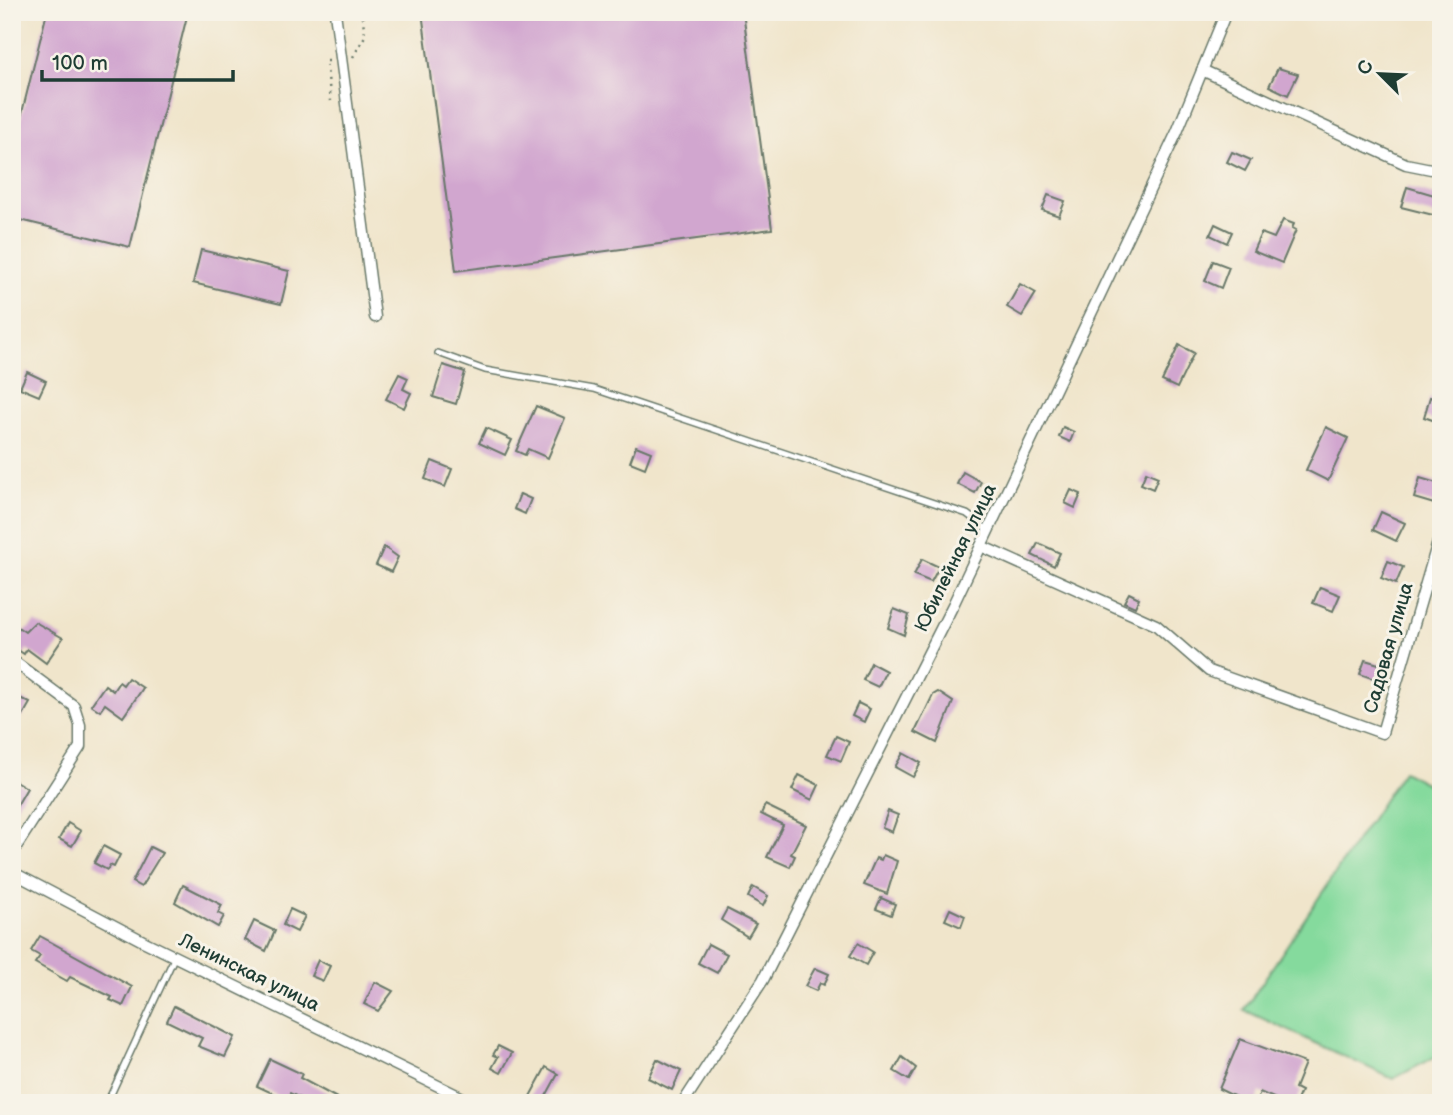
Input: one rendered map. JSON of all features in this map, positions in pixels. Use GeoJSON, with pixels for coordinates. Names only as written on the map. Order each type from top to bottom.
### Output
{"type":"FeatureCollection","features":[{"type":"Feature","properties":{"kind":"street"},"geometry":{"type":"LineString","coordinates":[[335,12],[375,317]]}},
{"type":"Feature","properties":{"kind":"street","name":"Юбилейная улица"},"geometry":{"type":"LineString","coordinates":[[683,1103],[763,980],[982,546],[1177,132],[1226,12]]}},
{"type":"Feature","properties":{"kind":"street"},"geometry":{"type":"LineString","coordinates":[[1202,70],[1406,164],[1441,171]]}},
{"type":"Feature","properties":{"kind":"street","name":"Садовая улица"},"geometry":{"type":"LineString","coordinates":[[982,546],[1156,625],[1192,660],[1209,671],[1382,733],[1441,532]]}},
{"type":"Feature","properties":{"kind":"street"},"geometry":{"type":"LineString","coordinates":[[12,660],[74,706],[80,725],[80,747],[12,853]]}},
{"type":"Feature","properties":{"kind":"street","name":"Ленинская улица"},"geometry":{"type":"LineString","coordinates":[[12,872],[174,956],[473,1103]]}},
{"type":"Feature","properties":{"kind":"lane"},"geometry":{"type":"LineString","coordinates":[[438,353],[485,370],[594,389],[967,514],[989,530]]}},
{"type":"Feature","properties":{"kind":"lane"},"geometry":{"type":"LineString","coordinates":[[107,1103],[174,956]]}},
{"type":"Feature","properties":{"kind":"green space"},"geometry":{"type":"Polygon","coordinates":[[[1403,771],[1441,791],[1441,1054],[1393,1079],[1244,1010],[1403,771]]]}},
{"type":"Feature","properties":{"kind":"building"},"geometry":{"type":"Polygon","coordinates":[[[47,12],[188,12],[130,247],[12,218],[12,153],[47,12]]]}},
{"type":"Feature","properties":{"kind":"building"},"geometry":{"type":"Polygon","coordinates":[[[422,12],[743,12],[772,229],[456,271],[422,12]]]}},
{"type":"Feature","properties":{"kind":"building"},"geometry":{"type":"Polygon","coordinates":[[[1278,68],[1298,74],[1288,95],[1269,86],[1278,68]]]}},
{"type":"Feature","properties":{"kind":"building"},"geometry":{"type":"Polygon","coordinates":[[[1232,152],[1251,160],[1245,171],[1227,162],[1232,152]]]}},
{"type":"Feature","properties":{"kind":"building"},"geometry":{"type":"Polygon","coordinates":[[[1407,187],[1441,197],[1441,217],[1401,207],[1407,187]]]}},
{"type":"Feature","properties":{"kind":"building"},"geometry":{"type":"Polygon","coordinates":[[[1048,195],[1065,201],[1059,216],[1042,210],[1048,195]]]}},
{"type":"Feature","properties":{"kind":"building"},"geometry":{"type":"Polygon","coordinates":[[[1283,220],[1294,224],[1292,228],[1296,230],[1282,263],[1253,251],[1261,233],[1274,238],[1283,220]]]}},
{"type":"Feature","properties":{"kind":"building"},"geometry":{"type":"Polygon","coordinates":[[[1215,224],[1232,232],[1227,243],[1210,235],[1215,224]]]}},
{"type":"Feature","properties":{"kind":"building"},"geometry":{"type":"Polygon","coordinates":[[[201,250],[289,271],[281,304],[193,283],[201,250]]]}},
{"type":"Feature","properties":{"kind":"building"},"geometry":{"type":"Polygon","coordinates":[[[1213,261],[1229,267],[1221,288],[1205,281],[1213,261]]]}},
{"type":"Feature","properties":{"kind":"building"},"geometry":{"type":"Polygon","coordinates":[[[1020,284],[1036,293],[1022,316],[1007,307],[1020,284]]]}},
{"type":"Feature","properties":{"kind":"building"},"geometry":{"type":"Polygon","coordinates":[[[1179,345],[1194,353],[1177,388],[1162,381],[1179,345]]]}},
{"type":"Feature","properties":{"kind":"building"},"geometry":{"type":"Polygon","coordinates":[[[443,365],[465,372],[456,404],[433,397],[443,365]]]}},
{"type":"Feature","properties":{"kind":"building"},"geometry":{"type":"Polygon","coordinates":[[[27,372],[46,381],[39,396],[20,388],[27,372]]]}},
{"type":"Feature","properties":{"kind":"building"},"geometry":{"type":"Polygon","coordinates":[[[399,374],[408,378],[403,389],[411,393],[404,408],[386,399],[399,374]]]}},
{"type":"Feature","properties":{"kind":"building"},"geometry":{"type":"Polygon","coordinates":[[[1430,397],[1441,400],[1441,423],[1424,417],[1430,397]]]}},
{"type":"Feature","properties":{"kind":"building"},"geometry":{"type":"Polygon","coordinates":[[[536,406],[565,418],[548,458],[528,449],[525,455],[516,451],[536,406]]]}},
{"type":"Feature","properties":{"kind":"building"},"geometry":{"type":"Polygon","coordinates":[[[1063,427],[1074,432],[1070,442],[1059,437],[1063,427]]]}},
{"type":"Feature","properties":{"kind":"building"},"geometry":{"type":"Polygon","coordinates":[[[1326,427],[1348,438],[1328,481],[1306,470],[1326,427]]]}},
{"type":"Feature","properties":{"kind":"building"},"geometry":{"type":"Polygon","coordinates":[[[486,428],[512,440],[505,455],[479,443],[486,428]]]}},
{"type":"Feature","properties":{"kind":"building"},"geometry":{"type":"Polygon","coordinates":[[[636,446],[651,452],[645,468],[630,462],[636,446]]]}},
{"type":"Feature","properties":{"kind":"building"},"geometry":{"type":"Polygon","coordinates":[[[432,461],[452,469],[445,487],[425,479],[432,461]]]}},
{"type":"Feature","properties":{"kind":"building"},"geometry":{"type":"Polygon","coordinates":[[[963,472],[981,482],[975,493],[957,484],[963,472]]]}},
{"type":"Feature","properties":{"kind":"building"},"geometry":{"type":"Polygon","coordinates":[[[1146,472],[1158,477],[1153,489],[1141,484],[1146,472]]]}},
{"type":"Feature","properties":{"kind":"building"},"geometry":{"type":"Polygon","coordinates":[[[1420,478],[1440,484],[1434,504],[1414,498],[1420,478]]]}},
{"type":"Feature","properties":{"kind":"building"},"geometry":{"type":"Polygon","coordinates":[[[1071,490],[1081,494],[1075,508],[1065,503],[1071,490]]]}},
{"type":"Feature","properties":{"kind":"building"},"geometry":{"type":"Polygon","coordinates":[[[520,494],[531,499],[525,514],[514,509],[520,494]]]}},
{"type":"Feature","properties":{"kind":"building"},"geometry":{"type":"Polygon","coordinates":[[[1381,512],[1405,523],[1396,541],[1373,530],[1381,512]]]}},
{"type":"Feature","properties":{"kind":"building"},"geometry":{"type":"Polygon","coordinates":[[[1038,543],[1060,553],[1054,566],[1032,555],[1038,543]]]}},
{"type":"Feature","properties":{"kind":"building"},"geometry":{"type":"Polygon","coordinates":[[[384,547],[398,557],[391,572],[376,565],[384,547]]]}},
{"type":"Feature","properties":{"kind":"building"},"geometry":{"type":"Polygon","coordinates":[[[922,559],[939,567],[931,582],[914,575],[922,559]]]}},
{"type":"Feature","properties":{"kind":"building"},"geometry":{"type":"Polygon","coordinates":[[[1388,561],[1403,567],[1396,584],[1381,578],[1388,561]]]}},
{"type":"Feature","properties":{"kind":"building"},"geometry":{"type":"Polygon","coordinates":[[[1320,587],[1340,595],[1333,611],[1313,603],[1320,587]]]}},
{"type":"Feature","properties":{"kind":"building"},"geometry":{"type":"Polygon","coordinates":[[[1129,593],[1139,598],[1135,607],[1124,602],[1129,593]]]}},
{"type":"Feature","properties":{"kind":"building"},"geometry":{"type":"Polygon","coordinates":[[[894,609],[909,615],[904,635],[888,628],[894,609]]]}},
{"type":"Feature","properties":{"kind":"building"},"geometry":{"type":"Polygon","coordinates":[[[35,622],[63,638],[46,663],[27,649],[24,654],[12,646],[12,623],[25,632],[35,622]]]}},
{"type":"Feature","properties":{"kind":"building"},"geometry":{"type":"Polygon","coordinates":[[[1365,660],[1382,665],[1377,680],[1360,674],[1365,660]]]}},
{"type":"Feature","properties":{"kind":"building"},"geometry":{"type":"Polygon","coordinates":[[[871,663],[886,671],[878,687],[863,680],[871,663]]]}},
{"type":"Feature","properties":{"kind":"building"},"geometry":{"type":"Polygon","coordinates":[[[128,678],[143,688],[123,717],[105,704],[100,711],[91,705],[105,685],[113,691],[119,682],[123,685],[128,678]]]}},
{"type":"Feature","properties":{"kind":"building"},"geometry":{"type":"Polygon","coordinates":[[[938,692],[953,702],[937,743],[915,732],[933,695],[938,692]]]}},
{"type":"Feature","properties":{"kind":"building"},"geometry":{"type":"Polygon","coordinates":[[[12,694],[30,703],[22,717],[12,712],[12,694]]]}},
{"type":"Feature","properties":{"kind":"building"},"geometry":{"type":"Polygon","coordinates":[[[858,703],[870,709],[864,722],[852,716],[858,703]]]}},
{"type":"Feature","properties":{"kind":"building"},"geometry":{"type":"Polygon","coordinates":[[[836,736],[849,742],[841,761],[827,755],[836,736]]]}},
{"type":"Feature","properties":{"kind":"building"},"geometry":{"type":"Polygon","coordinates":[[[903,753],[921,763],[913,777],[895,767],[903,753]]]}},
{"type":"Feature","properties":{"kind":"building"},"geometry":{"type":"Polygon","coordinates":[[[799,775],[819,785],[812,800],[792,790],[799,775]]]}},
{"type":"Feature","properties":{"kind":"building"},"geometry":{"type":"Polygon","coordinates":[[[12,779],[27,788],[12,814],[12,779]]]}},
{"type":"Feature","properties":{"kind":"building"},"geometry":{"type":"Polygon","coordinates":[[[765,805],[806,825],[791,854],[795,856],[790,867],[767,857],[783,825],[761,814],[765,805]]]}},
{"type":"Feature","properties":{"kind":"building"},"geometry":{"type":"Polygon","coordinates":[[[888,811],[898,815],[892,832],[882,828],[888,811]]]}},
{"type":"Feature","properties":{"kind":"building"},"geometry":{"type":"Polygon","coordinates":[[[68,823],[81,831],[72,846],[59,839],[68,823]]]}},
{"type":"Feature","properties":{"kind":"building"},"geometry":{"type":"Polygon","coordinates":[[[103,846],[120,855],[114,867],[110,865],[107,870],[94,863],[103,846]]]}},
{"type":"Feature","properties":{"kind":"building"},"geometry":{"type":"Polygon","coordinates":[[[150,847],[162,853],[141,887],[132,882],[150,847]]]}},
{"type":"Feature","properties":{"kind":"building"},"geometry":{"type":"Polygon","coordinates":[[[883,855],[897,861],[887,894],[864,885],[876,858],[881,860],[883,855]]]}},
{"type":"Feature","properties":{"kind":"building"},"geometry":{"type":"Polygon","coordinates":[[[183,885],[222,905],[218,913],[224,916],[218,927],[175,902],[183,885]]]}},
{"type":"Feature","properties":{"kind":"building"},"geometry":{"type":"Polygon","coordinates":[[[753,887],[768,896],[763,906],[748,897],[753,887]]]}},
{"type":"Feature","properties":{"kind":"building"},"geometry":{"type":"Polygon","coordinates":[[[881,898],[895,904],[891,915],[876,909],[881,898]]]}},
{"type":"Feature","properties":{"kind":"building"},"geometry":{"type":"Polygon","coordinates":[[[290,909],[305,916],[297,932],[283,925],[290,909]]]}},
{"type":"Feature","properties":{"kind":"building"},"geometry":{"type":"Polygon","coordinates":[[[727,909],[756,924],[748,937],[721,920],[727,909]]]}},
{"type":"Feature","properties":{"kind":"building"},"geometry":{"type":"Polygon","coordinates":[[[950,909],[965,916],[961,927],[945,920],[950,909]]]}},
{"type":"Feature","properties":{"kind":"building"},"geometry":{"type":"Polygon","coordinates":[[[254,921],[275,931],[266,951],[245,940],[254,921]]]}},
{"type":"Feature","properties":{"kind":"building"},"geometry":{"type":"Polygon","coordinates":[[[40,936],[132,987],[123,1006],[110,1000],[112,997],[70,977],[67,981],[35,963],[40,956],[31,951],[40,936]]]}},
{"type":"Feature","properties":{"kind":"building"},"geometry":{"type":"Polygon","coordinates":[[[858,943],[873,952],[866,965],[850,956],[858,943]]]}},
{"type":"Feature","properties":{"kind":"building"},"geometry":{"type":"Polygon","coordinates":[[[708,944],[727,954],[717,973],[698,963],[708,944]]]}},
{"type":"Feature","properties":{"kind":"building"},"geometry":{"type":"Polygon","coordinates":[[[318,960],[330,966],[323,981],[311,976],[318,960]]]}},
{"type":"Feature","properties":{"kind":"building"},"geometry":{"type":"Polygon","coordinates":[[[815,968],[829,974],[824,985],[820,983],[816,991],[805,986],[815,968]]]}},
{"type":"Feature","properties":{"kind":"building"},"geometry":{"type":"Polygon","coordinates":[[[375,982],[393,991],[378,1011],[364,1004],[375,982]]]}},
{"type":"Feature","properties":{"kind":"building"},"geometry":{"type":"Polygon","coordinates":[[[174,1006],[235,1037],[225,1057],[198,1046],[202,1038],[167,1021],[174,1006]]]}},
{"type":"Feature","properties":{"kind":"building"},"geometry":{"type":"Polygon","coordinates":[[[1240,1039],[1305,1063],[1295,1088],[1301,1091],[1296,1103],[1285,1103],[1260,1092],[1256,1103],[1248,1103],[1219,1089],[1240,1039]]]}},
{"type":"Feature","properties":{"kind":"building"},"geometry":{"type":"Polygon","coordinates":[[[498,1046],[512,1053],[501,1073],[492,1068],[498,1057],[493,1055],[498,1046]]]}},
{"type":"Feature","properties":{"kind":"building"},"geometry":{"type":"Polygon","coordinates":[[[902,1057],[916,1068],[909,1080],[894,1071],[902,1057]]]}},
{"type":"Feature","properties":{"kind":"building"},"geometry":{"type":"Polygon","coordinates":[[[270,1059],[302,1074],[300,1078],[346,1103],[310,1103],[290,1093],[287,1100],[257,1086],[270,1059]]]}},
{"type":"Feature","properties":{"kind":"building"},"geometry":{"type":"Polygon","coordinates":[[[657,1059],[681,1071],[672,1090],[648,1078],[657,1059]]]}},
{"type":"Feature","properties":{"kind":"building"},"geometry":{"type":"Polygon","coordinates":[[[546,1067],[558,1074],[546,1096],[560,1103],[538,1103],[529,1098],[546,1067]]]}}]}
